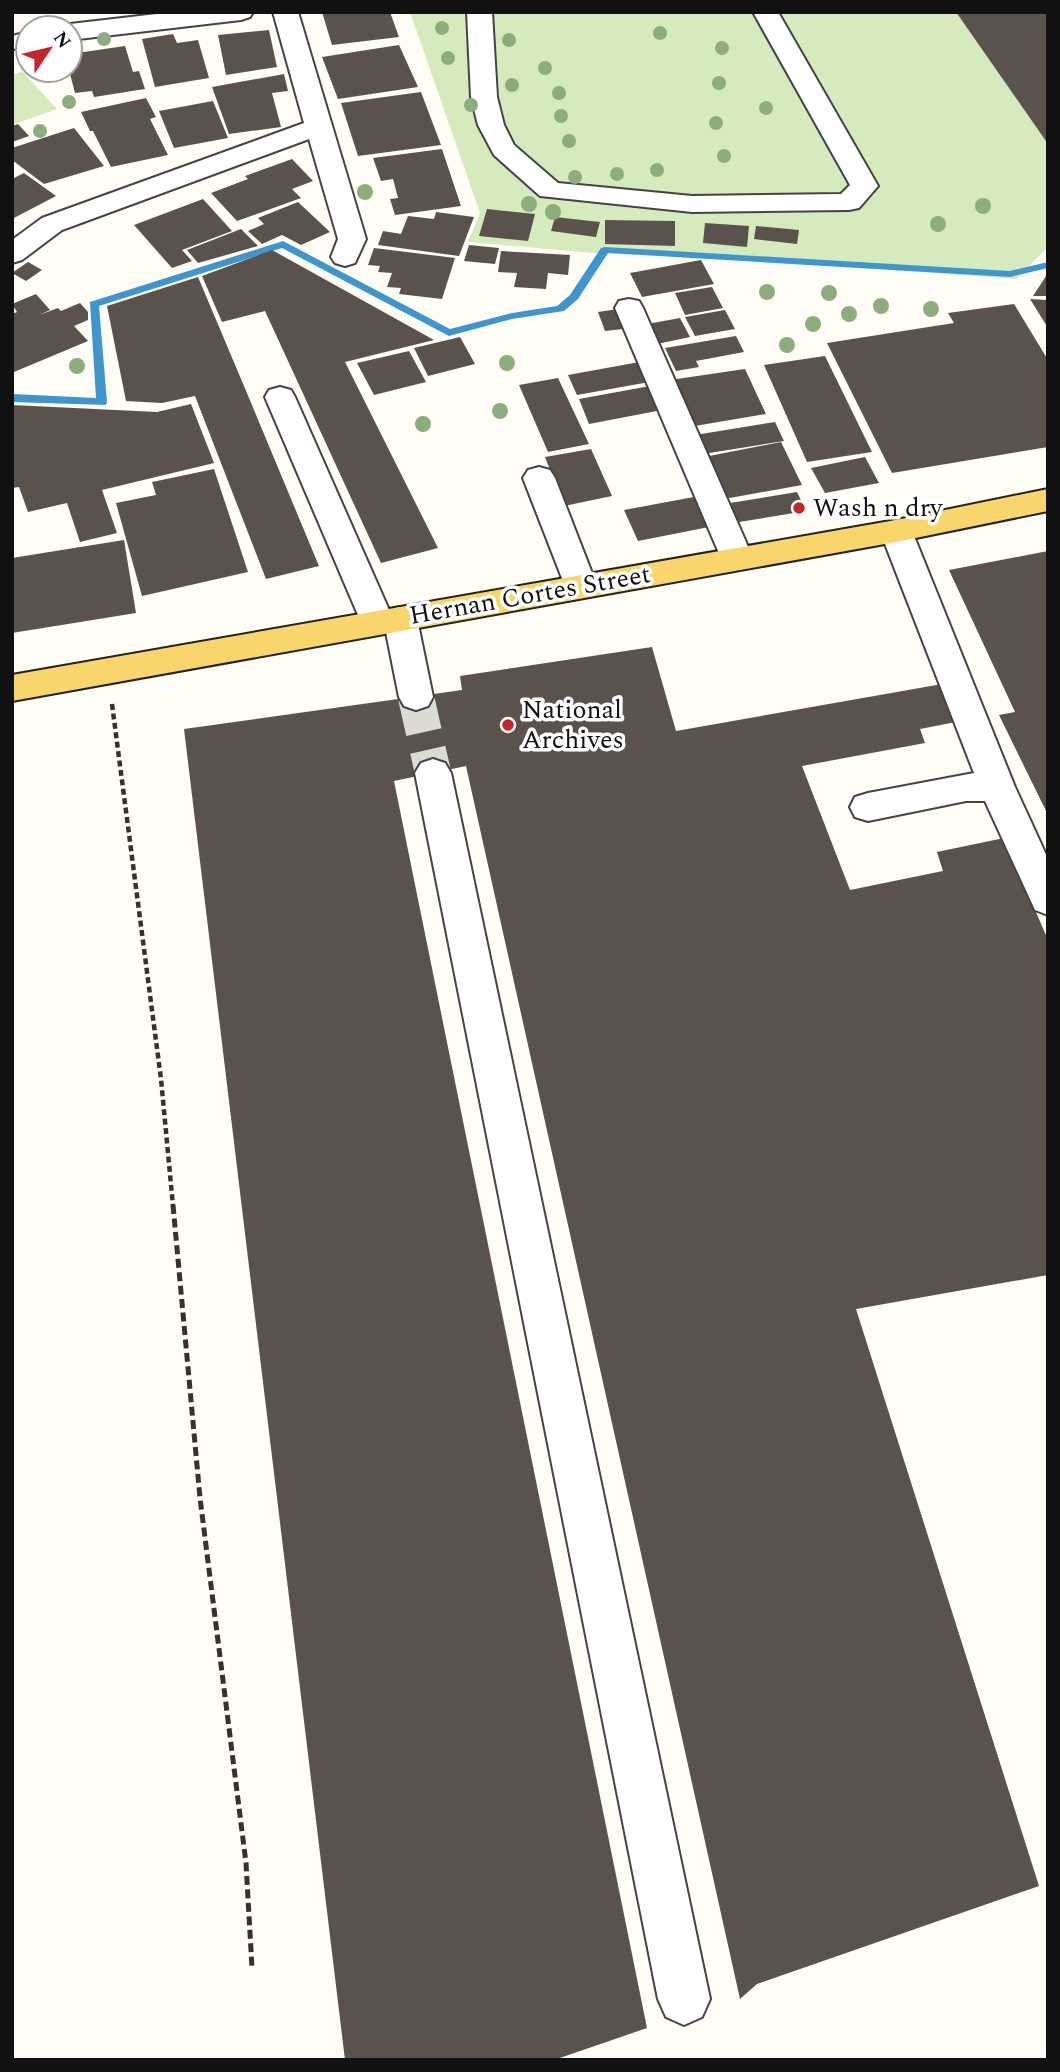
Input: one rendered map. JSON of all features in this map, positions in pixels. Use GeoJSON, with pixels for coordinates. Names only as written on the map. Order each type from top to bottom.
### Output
{"type":"FeatureCollection","features":[{"type":"Feature","properties":{"kind":"main road","name":"Hernan Cortes Street"},"geometry":{"type":"LineString","coordinates":[[12,688],[896,531],[1048,500]]}},
{"type":"Feature","properties":{"kind":"street"},"geometry":{"type":"LineString","coordinates":[[84,30],[241,12]]}},
{"type":"Feature","properties":{"kind":"street"},"geometry":{"type":"LineString","coordinates":[[285,12],[352,239],[345,257]]}},
{"type":"Feature","properties":{"kind":"street"},"geometry":{"type":"LineString","coordinates":[[479,12],[484,97],[491,125],[503,149],[550,190],[692,204],[849,202],[864,186],[765,12]]}},
{"type":"Feature","properties":{"kind":"street"},"geometry":{"type":"LineString","coordinates":[[12,254],[52,224],[317,127]]}},
{"type":"Feature","properties":{"kind":"street"},"geometry":{"type":"LineString","coordinates":[[629,308],[737,558]]}},
{"type":"Feature","properties":{"kind":"street"},"geometry":{"type":"LineString","coordinates":[[280,397],[389,620],[416,696]]}},
{"type":"Feature","properties":{"kind":"street"},"geometry":{"type":"LineString","coordinates":[[539,478],[581,586]]}},
{"type":"Feature","properties":{"kind":"street"},"geometry":{"type":"LineString","coordinates":[[896,531],[997,788],[1048,900]]}},
{"type":"Feature","properties":{"kind":"street"},"geometry":{"type":"LineString","coordinates":[[433,773],[684,1999]]}},
{"type":"Feature","properties":{"kind":"street"},"geometry":{"type":"LineString","coordinates":[[868,807],[966,787],[997,788]]}},
{"type":"Feature","properties":{"kind":"path"},"geometry":{"type":"LineString","coordinates":[[108,672],[161,1079],[200,1498],[246,1863],[252,1968]]}},
{"type":"Feature","properties":{"kind":"green space"},"geometry":{"type":"Polygon","coordinates":[[[410,12],[956,12],[1048,144],[1048,247],[1016,279],[714,257],[594,253],[468,242],[480,213],[410,12]]]}},
{"type":"Feature","properties":{"kind":"green space"},"geometry":{"type":"Polygon","coordinates":[[[14,74],[14,84],[34,84],[57,109],[12,125],[14,74]]]}},
{"type":"Feature","properties":{"kind":"building"},"geometry":{"type":"Polygon","coordinates":[[[322,12],[390,12],[399,37],[332,45],[322,12]]]}},
{"type":"Feature","properties":{"kind":"building"},"geometry":{"type":"Polygon","coordinates":[[[956,12],[1048,12],[1048,144],[956,12]]]}},
{"type":"Feature","properties":{"kind":"building"},"geometry":{"type":"Polygon","coordinates":[[[269,30],[277,67],[226,75],[218,35],[269,30]]]}},
{"type":"Feature","properties":{"kind":"building"},"geometry":{"type":"Polygon","coordinates":[[[173,34],[177,43],[198,40],[209,78],[155,87],[142,39],[173,34]]]}},
{"type":"Feature","properties":{"kind":"building"},"geometry":{"type":"Polygon","coordinates":[[[399,45],[418,87],[338,99],[322,57],[399,45]]]}},
{"type":"Feature","properties":{"kind":"building"},"geometry":{"type":"Polygon","coordinates":[[[125,46],[133,72],[139,71],[145,89],[94,97],[92,91],[75,93],[73,84],[84,84],[84,52],[125,46]]]}},
{"type":"Feature","properties":{"kind":"building"},"geometry":{"type":"Polygon","coordinates":[[[284,74],[288,91],[272,93],[281,127],[229,134],[212,87],[284,74]]]}},
{"type":"Feature","properties":{"kind":"building"},"geometry":{"type":"Polygon","coordinates":[[[421,92],[441,145],[358,156],[341,103],[421,92]]]}},
{"type":"Feature","properties":{"kind":"building"},"geometry":{"type":"Polygon","coordinates":[[[146,98],[156,117],[150,119],[168,155],[111,167],[81,112],[146,98]]]}},
{"type":"Feature","properties":{"kind":"building"},"geometry":{"type":"Polygon","coordinates":[[[213,101],[228,138],[174,148],[159,111],[213,101]]]}},
{"type":"Feature","properties":{"kind":"building"},"geometry":{"type":"Polygon","coordinates":[[[18,124],[29,136],[12,142],[12,126],[18,124]]]}},
{"type":"Feature","properties":{"kind":"building"},"geometry":{"type":"Polygon","coordinates":[[[74,128],[104,166],[44,184],[12,160],[12,148],[74,128]]]}},
{"type":"Feature","properties":{"kind":"building"},"geometry":{"type":"Polygon","coordinates":[[[442,149],[461,206],[395,215],[390,199],[398,198],[393,179],[381,181],[373,158],[442,149]]]}},
{"type":"Feature","properties":{"kind":"building"},"geometry":{"type":"Polygon","coordinates":[[[292,159],[313,181],[292,189],[301,198],[237,221],[211,193],[248,179],[245,176],[292,159]]]}},
{"type":"Feature","properties":{"kind":"building"},"geometry":{"type":"Polygon","coordinates":[[[24,173],[56,196],[12,219],[12,179],[24,173]]]}},
{"type":"Feature","properties":{"kind":"building"},"geometry":{"type":"Polygon","coordinates":[[[203,199],[232,231],[182,250],[192,261],[172,268],[134,225],[203,199]]]}},
{"type":"Feature","properties":{"kind":"building"},"geometry":{"type":"Polygon","coordinates":[[[298,202],[330,232],[301,245],[282,235],[262,244],[248,231],[264,224],[258,218],[298,202]]]}},
{"type":"Feature","properties":{"kind":"building"},"geometry":{"type":"Polygon","coordinates":[[[487,209],[535,214],[528,241],[479,236],[487,209]]]}},
{"type":"Feature","properties":{"kind":"building"},"geometry":{"type":"Polygon","coordinates":[[[436,212],[474,217],[459,256],[378,245],[383,231],[401,234],[408,216],[434,219],[436,212]]]}},
{"type":"Feature","properties":{"kind":"building"},"geometry":{"type":"Polygon","coordinates":[[[555,217],[600,222],[596,237],[551,231],[555,217]]]}},
{"type":"Feature","properties":{"kind":"building"},"geometry":{"type":"Polygon","coordinates":[[[605,220],[675,221],[675,246],[605,244],[605,220]]]}},
{"type":"Feature","properties":{"kind":"building"},"geometry":{"type":"Polygon","coordinates":[[[705,223],[749,226],[747,247],[703,243],[705,223]]]}},
{"type":"Feature","properties":{"kind":"building"},"geometry":{"type":"Polygon","coordinates":[[[756,226],[799,230],[797,244],[754,239],[756,226]]]}},
{"type":"Feature","properties":{"kind":"building"},"geometry":{"type":"Polygon","coordinates":[[[241,229],[258,246],[198,263],[187,250],[241,229]]]}},
{"type":"Feature","properties":{"kind":"building"},"geometry":{"type":"Polygon","coordinates":[[[469,245],[499,248],[495,264],[464,261],[469,245]]]}},
{"type":"Feature","properties":{"kind":"building"},"geometry":{"type":"Polygon","coordinates":[[[374,248],[455,258],[442,299],[399,294],[401,288],[387,287],[392,273],[378,272],[380,266],[368,265],[374,248]]]}},
{"type":"Feature","properties":{"kind":"building"},"geometry":{"type":"Polygon","coordinates":[[[272,250],[434,340],[345,362],[438,548],[381,563],[265,311],[222,322],[202,276],[272,250]]]}},
{"type":"Feature","properties":{"kind":"building"},"geometry":{"type":"Polygon","coordinates":[[[501,251],[570,255],[568,275],[548,273],[546,289],[514,287],[517,273],[498,272],[501,251]]]}},
{"type":"Feature","properties":{"kind":"building"},"geometry":{"type":"Polygon","coordinates":[[[701,260],[714,284],[642,297],[630,273],[701,260]]]}},
{"type":"Feature","properties":{"kind":"building"},"geometry":{"type":"Polygon","coordinates":[[[28,262],[42,270],[26,281],[12,273],[28,262]]]}},
{"type":"Feature","properties":{"kind":"building"},"geometry":{"type":"Polygon","coordinates":[[[1048,273],[1048,296],[1033,296],[1048,273]]]}},
{"type":"Feature","properties":{"kind":"building"},"geometry":{"type":"Polygon","coordinates":[[[198,277],[319,566],[266,579],[195,396],[162,403],[126,401],[107,306],[198,277]]]}},
{"type":"Feature","properties":{"kind":"building"},"geometry":{"type":"Polygon","coordinates":[[[712,287],[723,308],[685,315],[675,293],[712,287]]]}},
{"type":"Feature","properties":{"kind":"building"},"geometry":{"type":"Polygon","coordinates":[[[36,294],[50,310],[39,315],[58,308],[61,311],[80,303],[88,312],[88,320],[74,326],[88,341],[14,372],[12,314],[17,312],[12,304],[36,294]]]}},
{"type":"Feature","properties":{"kind":"building"},"geometry":{"type":"Polygon","coordinates":[[[1030,299],[1048,300],[1048,328],[1030,299]]]}},
{"type":"Feature","properties":{"kind":"building"},"geometry":{"type":"Polygon","coordinates":[[[1014,304],[1048,360],[1048,447],[892,473],[827,343],[954,323],[948,313],[1014,304]]]}},
{"type":"Feature","properties":{"kind":"building"},"geometry":{"type":"Polygon","coordinates":[[[625,308],[632,328],[605,331],[598,312],[625,308]]]}},
{"type":"Feature","properties":{"kind":"building"},"geometry":{"type":"Polygon","coordinates":[[[725,310],[735,329],[695,336],[685,317],[725,310]]]}},
{"type":"Feature","properties":{"kind":"building"},"geometry":{"type":"Polygon","coordinates":[[[680,318],[690,337],[657,344],[647,324],[680,318]]]}},
{"type":"Feature","properties":{"kind":"building"},"geometry":{"type":"Polygon","coordinates":[[[736,336],[744,352],[696,361],[699,367],[676,371],[665,348],[736,336]]]}},
{"type":"Feature","properties":{"kind":"building"},"geometry":{"type":"Polygon","coordinates":[[[460,337],[475,364],[428,376],[414,348],[460,337]]]}},
{"type":"Feature","properties":{"kind":"building"},"geometry":{"type":"Polygon","coordinates":[[[409,351],[426,382],[374,395],[357,363],[409,351]]]}},
{"type":"Feature","properties":{"kind":"building"},"geometry":{"type":"Polygon","coordinates":[[[825,356],[872,452],[807,462],[764,365],[825,356]]]}},
{"type":"Feature","properties":{"kind":"building"},"geometry":{"type":"Polygon","coordinates":[[[645,361],[655,381],[577,395],[568,375],[645,361]]]}},
{"type":"Feature","properties":{"kind":"building"},"geometry":{"type":"Polygon","coordinates":[[[745,369],[766,414],[689,427],[670,380],[745,369]]]}},
{"type":"Feature","properties":{"kind":"building"},"geometry":{"type":"Polygon","coordinates":[[[558,378],[589,444],[548,452],[519,385],[558,378]]]}},
{"type":"Feature","properties":{"kind":"building"},"geometry":{"type":"Polygon","coordinates":[[[650,386],[662,410],[589,424],[579,399],[650,386]]]}},
{"type":"Feature","properties":{"kind":"building"},"geometry":{"type":"Polygon","coordinates":[[[191,404],[214,463],[102,490],[117,533],[80,542],[67,503],[28,512],[19,487],[12,488],[12,405],[157,412],[191,404]]]}},
{"type":"Feature","properties":{"kind":"building"},"geometry":{"type":"Polygon","coordinates":[[[775,422],[784,441],[703,454],[695,435],[775,422]]]}},
{"type":"Feature","properties":{"kind":"building"},"geometry":{"type":"Polygon","coordinates":[[[781,442],[802,485],[724,499],[704,457],[781,442]]]}},
{"type":"Feature","properties":{"kind":"building"},"geometry":{"type":"Polygon","coordinates":[[[591,449],[612,496],[564,506],[545,457],[591,449]]]}},
{"type":"Feature","properties":{"kind":"building"},"geometry":{"type":"Polygon","coordinates":[[[865,457],[879,483],[825,493],[811,468],[865,457]]]}},
{"type":"Feature","properties":{"kind":"building"},"geometry":{"type":"Polygon","coordinates":[[[214,469],[248,572],[142,596],[116,503],[156,495],[152,482],[214,469]]]}},
{"type":"Feature","properties":{"kind":"building"},"geometry":{"type":"Polygon","coordinates":[[[797,492],[806,511],[733,523],[724,504],[797,492]]]}},
{"type":"Feature","properties":{"kind":"building"},"geometry":{"type":"Polygon","coordinates":[[[699,496],[714,526],[638,541],[624,510],[699,496]]]}},
{"type":"Feature","properties":{"kind":"building"},"geometry":{"type":"Polygon","coordinates":[[[124,540],[136,613],[12,633],[12,558],[124,540]]]}},
{"type":"Feature","properties":{"kind":"building"},"geometry":{"type":"Polygon","coordinates":[[[1048,551],[1048,815],[999,715],[1015,712],[949,570],[1048,551]]]}},
{"type":"Feature","properties":{"kind":"building"},"geometry":{"type":"Polygon","coordinates":[[[652,647],[676,731],[948,683],[961,721],[920,729],[925,743],[802,766],[850,890],[943,871],[937,852],[1004,838],[1048,940],[1048,1275],[856,1309],[1039,1886],[757,1984],[740,1999],[466,766],[394,781],[647,2028],[554,2060],[345,2060],[184,729],[462,690],[460,676],[652,647]]]}},
{"type":"Feature","properties":{"kind":"waterway"},"geometry":{"type":"LineString","coordinates":[[12,398],[102,402],[94,304],[283,244],[449,333],[512,316],[560,309],[574,297],[605,250],[1010,274],[1048,265]]}},
{"type":"Feature","properties":{"kind":"tunnel"},"geometry":{"type":"LineString","coordinates":[[416,697],[433,773]]}},
{"type":"Feature","properties":{"kind":"place","name":"Wash n dry"},"geometry":{"type":"Point","coordinates":[799,508]}},
{"type":"Feature","properties":{"kind":"place","name":"National Archives"},"geometry":{"type":"Point","coordinates":[508,725]}}]}
